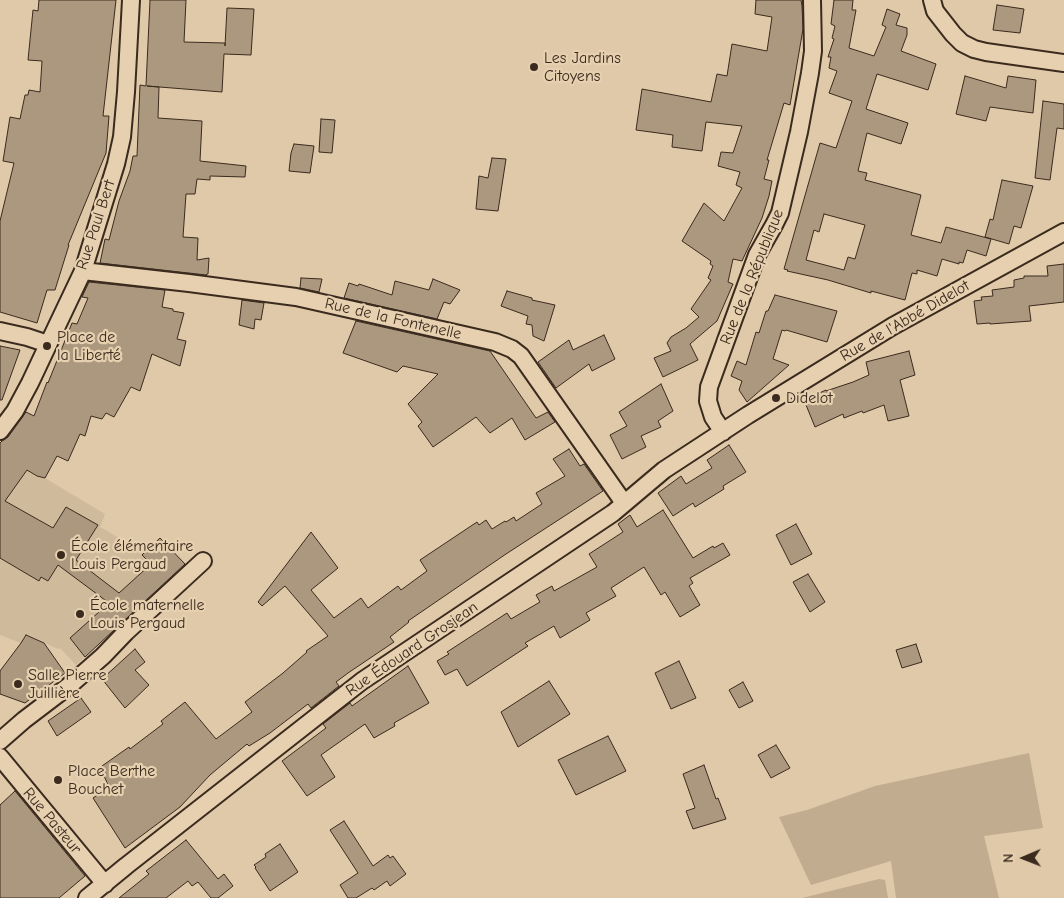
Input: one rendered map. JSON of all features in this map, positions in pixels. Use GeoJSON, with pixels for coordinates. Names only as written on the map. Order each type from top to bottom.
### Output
{"type":"FeatureCollection","features":[{"type":"Feature","properties":{"kind":"street","name":"Rue Paul Bert"},"geometry":{"type":"LineString","coordinates":[[0,431],[30,384],[82,271],[116,164],[122,137],[131,0]]}},
{"type":"Feature","properties":{"kind":"street","name":"Rue de la République"},"geometry":{"type":"LineString","coordinates":[[723,432],[714,417],[708,401],[709,387],[757,255],[780,213],[799,132],[810,73],[813,51],[812,0]]}},
{"type":"Feature","properties":{"kind":"street"},"geometry":{"type":"LineString","coordinates":[[932,0],[935,11],[953,34],[962,43],[974,49],[1064,63]]}},
{"type":"Feature","properties":{"kind":"street","name":"Rue de l'Abbé Didelot"},"geometry":{"type":"LineString","coordinates":[[748,415],[894,326],[1064,232]]}},
{"type":"Feature","properties":{"kind":"street","name":"Rue de la Fontenelle"},"geometry":{"type":"LineString","coordinates":[[82,271],[296,296],[495,342],[512,349],[521,356],[624,503]]}},
{"type":"Feature","properties":{"kind":"street"},"geometry":{"type":"LineString","coordinates":[[0,331],[48,344]]}},
{"type":"Feature","properties":{"kind":"street","name":"Rue Édouard Grosjean"},"geometry":{"type":"LineString","coordinates":[[95,893],[362,681],[592,528],[664,470],[748,415]]}},
{"type":"Feature","properties":{"kind":"street"},"geometry":{"type":"LineString","coordinates":[[0,741],[70,685],[203,561]]}},
{"type":"Feature","properties":{"kind":"street","name":"Rue Pasteur"},"geometry":{"type":"LineString","coordinates":[[0,757],[95,893]]}},
{"type":"Feature","properties":{"kind":"shaded area"},"geometry":{"type":"Polygon","coordinates":[[[0,453],[105,514],[100,527],[135,547],[142,554],[160,538],[186,566],[76,665],[60,648],[58,649],[27,635],[21,643],[0,635],[0,453]]]}},
{"type":"Feature","properties":{"kind":"shaded area"},"geometry":{"type":"Polygon","coordinates":[[[1029,753],[1043,828],[984,836],[999,898],[896,898],[891,861],[811,885],[779,817],[807,810],[875,786],[1029,753]]]}},
{"type":"Feature","properties":{"kind":"shaded area"},"geometry":{"type":"Polygon","coordinates":[[[879,879],[885,880],[888,898],[802,898],[879,879]]]}},
{"type":"Feature","properties":{"kind":"building"},"geometry":{"type":"Polygon","coordinates":[[[39,0],[116,0],[103,116],[109,116],[106,153],[68,245],[55,290],[47,290],[37,323],[0,312],[0,221],[14,163],[3,161],[10,117],[20,119],[25,95],[28,95],[29,90],[40,92],[42,61],[28,60],[33,10],[38,11],[39,0]]]}},
{"type":"Feature","properties":{"kind":"building"},"geometry":{"type":"Polygon","coordinates":[[[150,0],[186,0],[184,42],[225,43],[225,46],[227,8],[254,9],[251,55],[224,54],[222,92],[147,86],[159,87],[158,118],[202,121],[200,161],[246,166],[245,177],[210,176],[210,180],[197,179],[195,194],[186,194],[183,237],[198,238],[197,260],[209,258],[208,274],[206,275],[100,263],[105,239],[109,240],[133,156],[137,156],[140,85],[146,86],[150,0]]]}},
{"type":"Feature","properties":{"kind":"building"},"geometry":{"type":"Polygon","coordinates":[[[756,0],[801,0],[802,6],[803,29],[790,105],[784,103],[767,160],[769,160],[764,179],[772,181],[769,196],[762,218],[742,261],[733,259],[728,282],[733,284],[717,321],[690,344],[698,360],[663,377],[654,358],[671,351],[667,343],[671,337],[699,317],[691,309],[711,280],[708,278],[713,266],[710,264],[711,261],[682,241],[704,203],[724,221],[742,188],[736,185],[740,172],[718,166],[721,152],[733,153],[742,126],[706,122],[702,151],[672,147],[673,135],[636,130],[642,89],[711,102],[717,74],[727,76],[732,44],[767,51],[772,17],[755,14],[756,0]]]}},
{"type":"Feature","properties":{"kind":"building"},"geometry":{"type":"Polygon","coordinates":[[[834,0],[853,0],[852,10],[856,10],[849,48],[874,56],[886,27],[882,25],[887,9],[900,14],[896,25],[907,28],[907,35],[901,51],[936,64],[928,90],[877,74],[866,109],[908,123],[901,144],[867,133],[858,171],[867,173],[865,180],[921,195],[911,235],[941,243],[946,227],[991,239],[986,256],[967,250],[963,263],[959,262],[959,264],[942,259],[937,276],[917,270],[917,274],[912,273],[905,300],[871,291],[871,293],[784,269],[820,143],[836,148],[852,101],[829,93],[837,71],[829,68],[831,57],[828,57],[834,39],[832,38],[835,26],[831,24],[834,0]],[[824,214],[819,232],[814,230],[806,260],[844,270],[848,257],[855,259],[865,225],[824,214]]]}},
{"type":"Feature","properties":{"kind":"building"},"geometry":{"type":"Polygon","coordinates":[[[997,5],[1024,9],[1020,33],[993,30],[997,5]]]}},
{"type":"Feature","properties":{"kind":"building"},"geometry":{"type":"Polygon","coordinates":[[[965,76],[1006,88],[1008,76],[1036,80],[1033,113],[990,107],[986,121],[956,114],[965,76]]]}},
{"type":"Feature","properties":{"kind":"building"},"geometry":{"type":"Polygon","coordinates":[[[1043,101],[1064,104],[1064,129],[1057,128],[1050,180],[1035,178],[1043,101]]]}},
{"type":"Feature","properties":{"kind":"building"},"geometry":{"type":"Polygon","coordinates":[[[321,119],[335,120],[332,153],[319,152],[321,119]]]}},
{"type":"Feature","properties":{"kind":"building"},"geometry":{"type":"Polygon","coordinates":[[[294,144],[314,146],[310,173],[289,171],[294,144]]]}},
{"type":"Feature","properties":{"kind":"building"},"geometry":{"type":"Polygon","coordinates":[[[492,158],[506,159],[498,211],[476,209],[479,176],[488,178],[492,158]]]}},
{"type":"Feature","properties":{"kind":"building"},"geometry":{"type":"Polygon","coordinates":[[[1002,180],[1033,186],[1021,228],[1014,226],[1009,244],[985,237],[990,219],[993,220],[1002,180]]]}},
{"type":"Feature","properties":{"kind":"building"},"geometry":{"type":"Polygon","coordinates":[[[1064,264],[1064,302],[1029,306],[1031,321],[977,324],[974,301],[982,300],[981,297],[993,296],[992,290],[1014,287],[1014,280],[1024,278],[1024,276],[1048,276],[1047,266],[1064,264]]]}},
{"type":"Feature","properties":{"kind":"building"},"geometry":{"type":"Polygon","coordinates":[[[301,278],[322,279],[319,292],[300,288],[301,278]]]}},
{"type":"Feature","properties":{"kind":"building"},"geometry":{"type":"Polygon","coordinates":[[[433,279],[460,290],[450,304],[444,302],[437,319],[344,298],[349,283],[358,286],[359,284],[392,295],[395,281],[429,290],[433,279]]]}},
{"type":"Feature","properties":{"kind":"building"},"geometry":{"type":"Polygon","coordinates":[[[89,282],[165,290],[162,307],[184,313],[177,339],[186,341],[180,366],[152,354],[140,391],[131,387],[114,417],[106,413],[102,419],[91,416],[85,436],[80,434],[68,461],[57,456],[45,478],[27,470],[5,501],[53,528],[66,507],[98,525],[76,560],[119,593],[151,564],[142,555],[160,538],[185,564],[85,657],[70,638],[109,603],[58,565],[48,581],[41,577],[39,581],[0,558],[0,443],[8,437],[26,412],[34,416],[72,323],[77,324],[88,298],[82,297],[89,282]]]}},
{"type":"Feature","properties":{"kind":"building"},"geometry":{"type":"Polygon","coordinates":[[[507,291],[532,298],[532,300],[555,305],[544,341],[533,336],[532,325],[526,324],[528,316],[501,306],[507,291]]]}},
{"type":"Feature","properties":{"kind":"building"},"geometry":{"type":"Polygon","coordinates":[[[775,295],[837,311],[827,342],[782,330],[773,359],[789,365],[747,402],[739,390],[742,381],[731,376],[737,361],[746,365],[756,332],[759,333],[766,311],[768,311],[775,295]]]}},
{"type":"Feature","properties":{"kind":"building"},"geometry":{"type":"Polygon","coordinates":[[[242,300],[264,303],[261,320],[255,319],[254,329],[239,325],[242,300]]]}},
{"type":"Feature","properties":{"kind":"building"},"geometry":{"type":"Polygon","coordinates":[[[356,321],[490,351],[536,418],[548,412],[555,422],[525,440],[512,418],[490,433],[476,417],[433,447],[418,426],[422,422],[408,404],[438,374],[403,366],[397,372],[343,353],[356,321]]]}},
{"type":"Feature","properties":{"kind":"building"},"geometry":{"type":"Polygon","coordinates":[[[604,335],[615,359],[592,371],[589,364],[556,388],[538,362],[569,340],[573,350],[604,335]]]}},
{"type":"Feature","properties":{"kind":"building"},"geometry":{"type":"Polygon","coordinates":[[[0,346],[20,350],[2,400],[0,400],[0,346]]]}},
{"type":"Feature","properties":{"kind":"building"},"geometry":{"type":"Polygon","coordinates":[[[909,351],[915,375],[900,380],[909,416],[888,421],[884,405],[844,418],[843,414],[815,427],[804,400],[869,375],[866,362],[909,351]]]}},
{"type":"Feature","properties":{"kind":"building"},"geometry":{"type":"Polygon","coordinates":[[[661,384],[673,411],[658,421],[661,427],[641,436],[646,447],[622,459],[610,435],[627,426],[619,412],[661,384]]]}},
{"type":"Feature","properties":{"kind":"building"},"geometry":{"type":"Polygon","coordinates":[[[729,445],[746,472],[723,486],[724,489],[695,507],[693,503],[673,516],[658,493],[681,476],[686,484],[712,468],[707,460],[729,445]]]}},
{"type":"Feature","properties":{"kind":"building"},"geometry":{"type":"Polygon","coordinates":[[[569,449],[580,466],[584,464],[603,491],[408,621],[390,637],[394,642],[336,682],[339,686],[311,708],[308,704],[270,733],[249,746],[247,744],[210,775],[180,807],[125,848],[93,798],[109,787],[102,766],[129,747],[130,749],[163,724],[161,721],[185,702],[216,739],[252,712],[245,702],[283,673],[306,651],[328,636],[285,586],[262,606],[258,602],[311,532],[338,568],[311,590],[334,618],[361,598],[368,608],[398,586],[401,590],[427,571],[420,560],[477,522],[479,525],[486,520],[492,529],[514,517],[516,521],[542,504],[536,493],[565,476],[553,459],[569,449]]]}},
{"type":"Feature","properties":{"kind":"building"},"geometry":{"type":"Polygon","coordinates":[[[663,510],[693,558],[713,546],[714,548],[723,543],[730,555],[690,578],[693,583],[689,586],[700,605],[680,617],[665,592],[661,595],[644,567],[611,588],[616,596],[586,613],[590,620],[560,638],[554,626],[525,643],[528,646],[467,686],[457,669],[445,675],[437,661],[449,654],[447,652],[507,613],[511,619],[540,602],[536,595],[552,586],[554,591],[597,567],[589,554],[623,532],[618,524],[630,515],[637,527],[663,510]]]}},
{"type":"Feature","properties":{"kind":"building"},"geometry":{"type":"Polygon","coordinates":[[[796,524],[812,554],[791,565],[776,535],[796,524]]]}},
{"type":"Feature","properties":{"kind":"building"},"geometry":{"type":"Polygon","coordinates":[[[808,574],[825,602],[810,612],[793,582],[808,574]]]}},
{"type":"Feature","properties":{"kind":"building"},"geometry":{"type":"Polygon","coordinates":[[[26,635],[44,643],[65,673],[25,703],[0,694],[0,671],[26,635]]]}},
{"type":"Feature","properties":{"kind":"building"},"geometry":{"type":"Polygon","coordinates":[[[916,644],[922,662],[902,668],[896,650],[916,644]]]}},
{"type":"Feature","properties":{"kind":"building"},"geometry":{"type":"Polygon","coordinates":[[[135,649],[145,662],[135,670],[149,685],[125,708],[102,679],[135,649]]]}},
{"type":"Feature","properties":{"kind":"building"},"geometry":{"type":"Polygon","coordinates":[[[679,661],[696,698],[671,709],[655,673],[679,661]]]}},
{"type":"Feature","properties":{"kind":"building"},"geometry":{"type":"Polygon","coordinates":[[[408,666],[429,703],[394,723],[395,726],[374,738],[365,724],[321,755],[335,777],[307,796],[282,761],[326,728],[323,724],[350,703],[352,706],[408,666]]]}},
{"type":"Feature","properties":{"kind":"building"},"geometry":{"type":"Polygon","coordinates":[[[549,681],[570,714],[518,747],[501,712],[549,681]]]}},
{"type":"Feature","properties":{"kind":"building"},"geometry":{"type":"Polygon","coordinates":[[[743,682],[753,701],[739,708],[729,690],[743,682]]]}},
{"type":"Feature","properties":{"kind":"building"},"geometry":{"type":"Polygon","coordinates":[[[81,698],[91,712],[57,736],[48,721],[81,698]]]}},
{"type":"Feature","properties":{"kind":"building"},"geometry":{"type":"Polygon","coordinates":[[[608,736],[626,771],[576,795],[558,760],[608,736]]]}},
{"type":"Feature","properties":{"kind":"building"},"geometry":{"type":"Polygon","coordinates":[[[776,745],[790,768],[771,778],[758,755],[776,745]]]}},
{"type":"Feature","properties":{"kind":"building"},"geometry":{"type":"Polygon","coordinates":[[[704,765],[716,799],[718,798],[726,819],[693,829],[686,811],[695,808],[683,774],[704,765]]]}},
{"type":"Feature","properties":{"kind":"building"},"geometry":{"type":"Polygon","coordinates":[[[15,791],[85,876],[59,898],[0,898],[0,805],[15,791]]]}},
{"type":"Feature","properties":{"kind":"building"},"geometry":{"type":"Polygon","coordinates":[[[344,821],[373,866],[388,855],[390,858],[393,856],[406,874],[390,886],[387,881],[374,890],[372,888],[356,898],[348,898],[340,885],[358,873],[330,830],[344,821]]]}},
{"type":"Feature","properties":{"kind":"building"},"geometry":{"type":"Polygon","coordinates":[[[186,840],[218,879],[224,874],[233,886],[218,898],[211,898],[198,882],[192,886],[188,881],[166,898],[119,898],[149,874],[146,871],[186,840]]]}},
{"type":"Feature","properties":{"kind":"building"},"geometry":{"type":"Polygon","coordinates":[[[280,844],[298,872],[270,891],[254,865],[266,857],[265,854],[280,844]]]}},
{"type":"Feature","properties":{"kind":"place","name":"Les Jardins Citoyens"},"geometry":{"type":"Point","coordinates":[534,67]}},
{"type":"Feature","properties":{"kind":"place","name":"Place de la Liberté"},"geometry":{"type":"Point","coordinates":[47,346]}},
{"type":"Feature","properties":{"kind":"place","name":"Didelot"},"geometry":{"type":"Point","coordinates":[776,398]}},
{"type":"Feature","properties":{"kind":"place","name":"École élémentaire Louis Pergaud"},"geometry":{"type":"Point","coordinates":[61,555]}},
{"type":"Feature","properties":{"kind":"place","name":"École maternelle Louis Pergaud"},"geometry":{"type":"Point","coordinates":[80,614]}},
{"type":"Feature","properties":{"kind":"place","name":"Salle Pierre Juillière"},"geometry":{"type":"Point","coordinates":[18,684]}},
{"type":"Feature","properties":{"kind":"place","name":"Place Berthe Bouchet"},"geometry":{"type":"Point","coordinates":[58,780]}}]}
